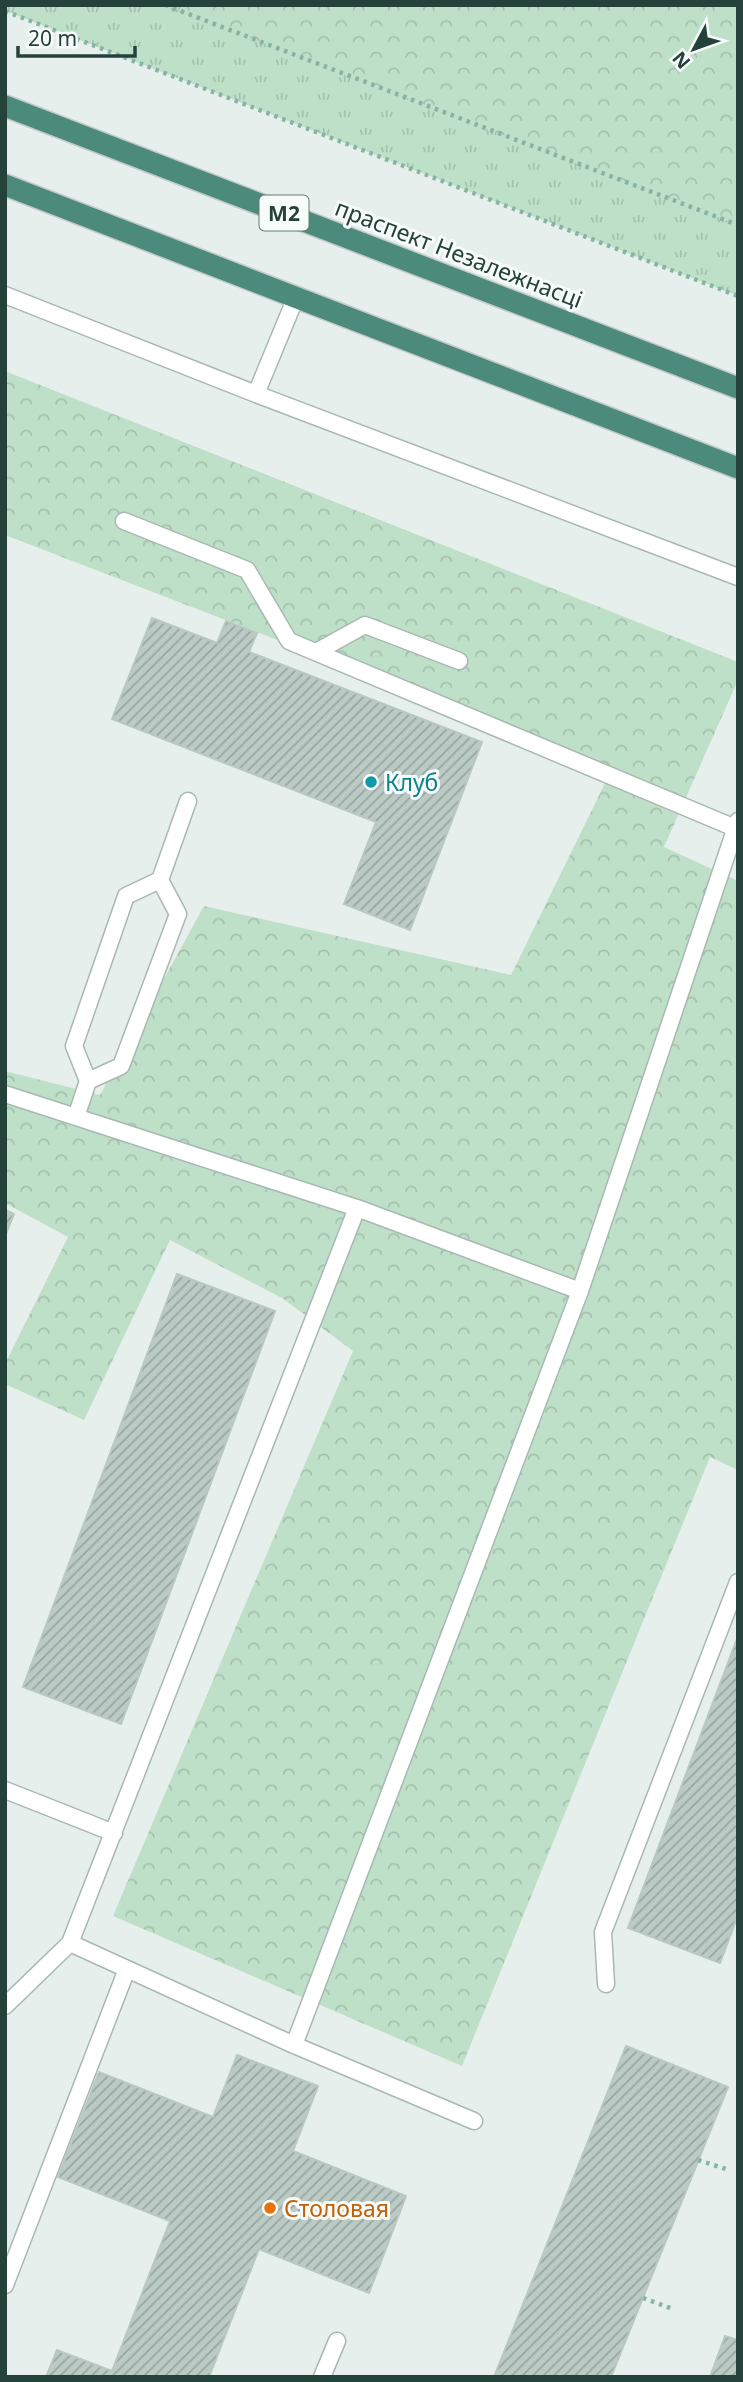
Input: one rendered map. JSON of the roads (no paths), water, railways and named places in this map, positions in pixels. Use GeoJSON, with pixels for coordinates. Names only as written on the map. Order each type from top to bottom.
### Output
{"type":"FeatureCollection","features":[{"type":"Feature","properties":{"kind":"highway","name":"праспект Незалежнасці"},"geometry":{"type":"LineString","coordinates":[[5,106],[738,388]]}},
{"type":"Feature","properties":{"kind":"highway"},"geometry":{"type":"LineString","coordinates":[[5,185],[738,468]]}},
{"type":"Feature","properties":{"kind":"lane"},"geometry":{"type":"LineString","coordinates":[[5,295],[256,394],[738,577]]}},
{"type":"Feature","properties":{"kind":"lane"},"geometry":{"type":"LineString","coordinates":[[256,394],[296,297]]}},
{"type":"Feature","properties":{"kind":"lane"},"geometry":{"type":"LineString","coordinates":[[124,521],[247,570],[289,640],[736,825],[580,1291],[295,2045]]}},
{"type":"Feature","properties":{"kind":"lane"},"geometry":{"type":"LineString","coordinates":[[316,652],[365,625],[459,661]]}},
{"type":"Feature","properties":{"kind":"lane"},"geometry":{"type":"LineString","coordinates":[[76,1117],[88,1081],[74,1046],[126,896],[160,880],[188,801]]}},
{"type":"Feature","properties":{"kind":"lane"},"geometry":{"type":"LineString","coordinates":[[88,1081],[121,1066],[178,914],[160,880]]}},
{"type":"Feature","properties":{"kind":"lane"},"geometry":{"type":"LineString","coordinates":[[5,1094],[357,1208],[580,1291]]}},
{"type":"Feature","properties":{"kind":"lane"},"geometry":{"type":"LineString","coordinates":[[5,2006],[70,1943],[357,1208]]}},
{"type":"Feature","properties":{"kind":"lane"},"geometry":{"type":"LineString","coordinates":[[606,1984],[603,1932],[738,1582]]}},
{"type":"Feature","properties":{"kind":"lane"},"geometry":{"type":"LineString","coordinates":[[5,1790],[114,1833]]}},
{"type":"Feature","properties":{"kind":"lane"},"geometry":{"type":"LineString","coordinates":[[70,1943],[295,2045],[474,2121]]}},
{"type":"Feature","properties":{"kind":"lane"},"geometry":{"type":"LineString","coordinates":[[5,2285],[127,1969]]}},
{"type":"Feature","properties":{"kind":"lane"},"geometry":{"type":"LineString","coordinates":[[322,2377],[337,2341]]}},
{"type":"Feature","properties":{"kind":"place","name":"Клуб"},"geometry":{"type":"Point","coordinates":[371,782]}},
{"type":"Feature","properties":{"kind":"place","name":"Столовая"},"geometry":{"type":"Point","coordinates":[270,2208]}}]}
